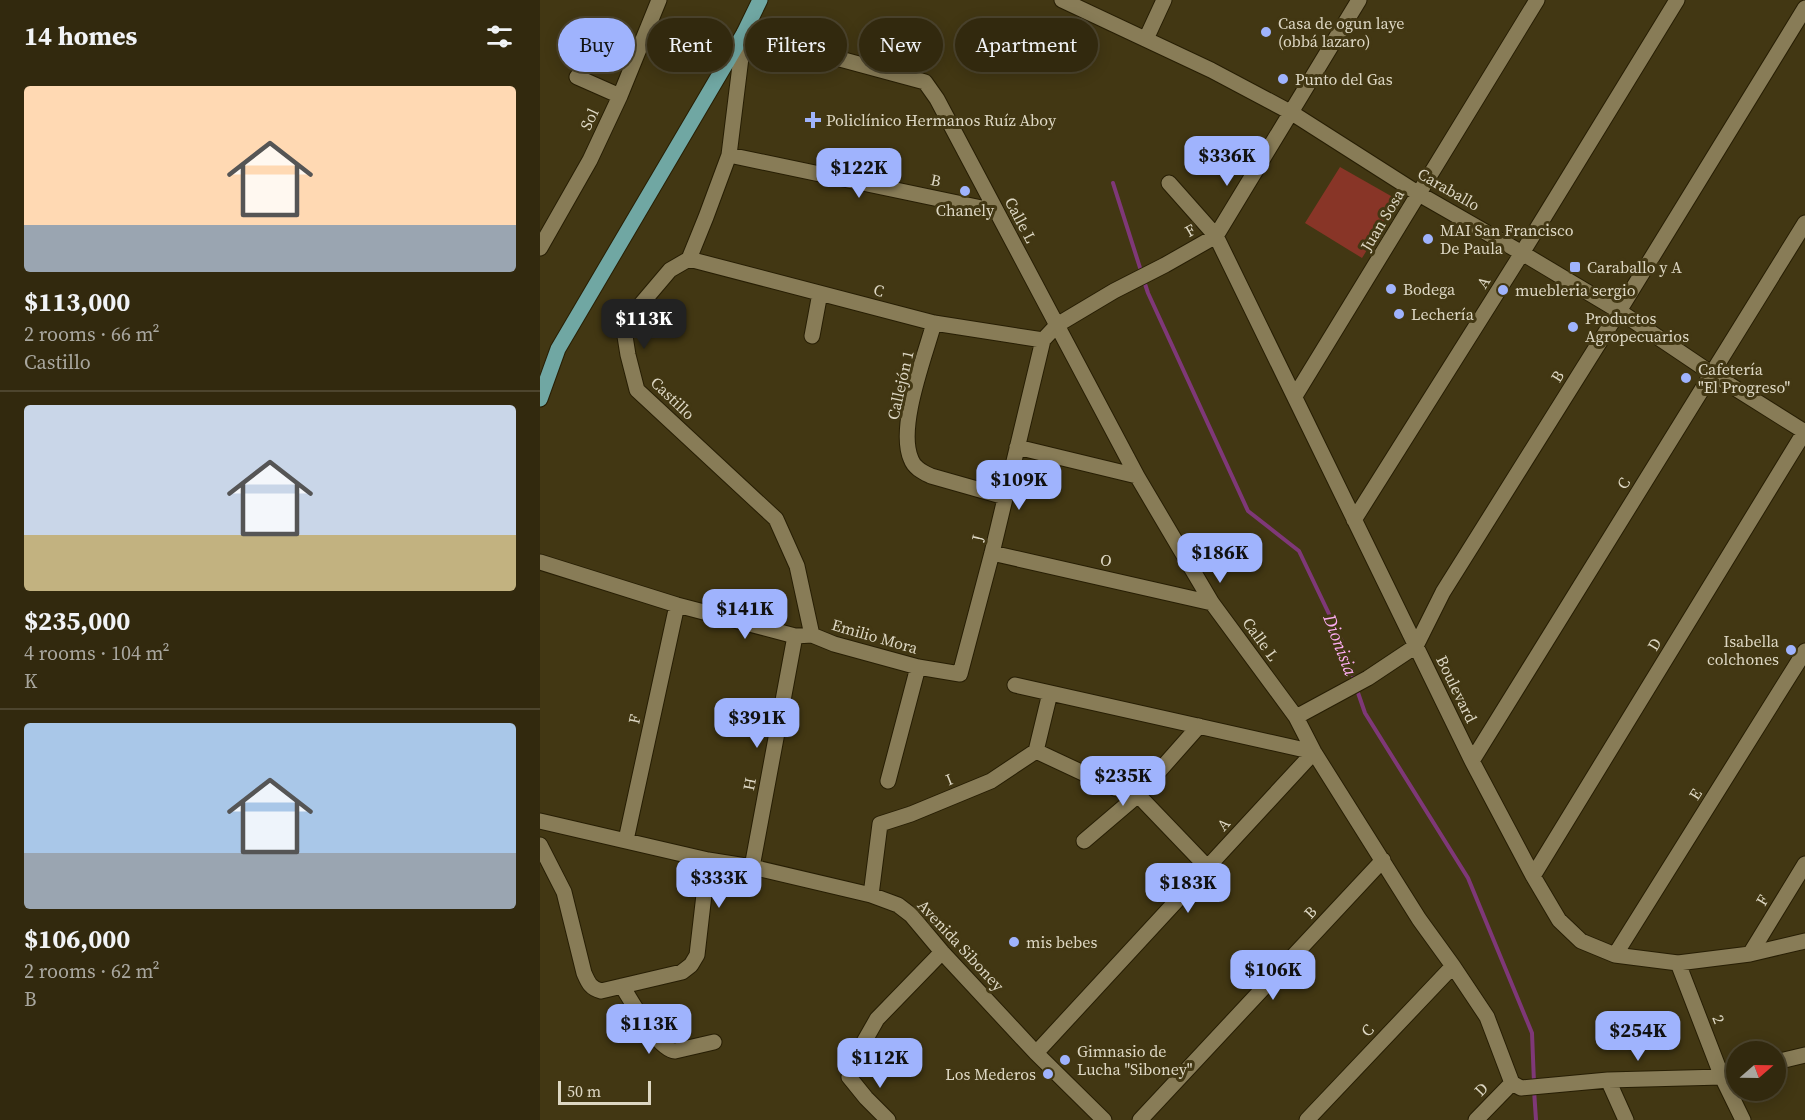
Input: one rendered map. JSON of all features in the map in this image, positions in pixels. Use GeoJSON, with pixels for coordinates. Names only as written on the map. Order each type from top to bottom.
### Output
{"type":"FeatureCollection","features":[{"type":"Feature","properties":{"kind":"main road"},"geometry":{"type":"LineString","coordinates":[[540,399],[558,349],[744,33],[760,0]]}},
{"type":"Feature","properties":{"kind":"street","name":"Sol"},"geometry":{"type":"LineString","coordinates":[[540,248],[590,160],[620,96],[659,0]]}},
{"type":"Feature","properties":{"kind":"street","name":"Caraballo"},"geometry":{"type":"LineString","coordinates":[[1062,0],[1212,70],[1292,113],[1419,194],[1619,311],[1711,373],[1805,432]]}},
{"type":"Feature","properties":{"kind":"street"},"geometry":{"type":"LineString","coordinates":[[1146,39],[1164,0]]}},
{"type":"Feature","properties":{"kind":"street","name":"F"},"geometry":{"type":"LineString","coordinates":[[1057,325],[1114,291],[1216,236],[1359,0]]}},
{"type":"Feature","properties":{"kind":"street","name":"Juan Sosa"},"geometry":{"type":"LineString","coordinates":[[1295,396],[1537,0]]}},
{"type":"Feature","properties":{"kind":"street","name":"A"},"geometry":{"type":"LineString","coordinates":[[1354,520],[1522,253],[1677,0]]}},
{"type":"Feature","properties":{"kind":"street","name":"B"},"geometry":{"type":"LineString","coordinates":[[1296,717],[1368,678],[1416,645],[1443,592],[1805,8]]}},
{"type":"Feature","properties":{"kind":"street"},"geometry":{"type":"LineString","coordinates":[[689,259],[729,155],[744,33]]}},
{"type":"Feature","properties":{"kind":"street","name":"Calle L"},"geometry":{"type":"LineString","coordinates":[[744,33],[926,82],[1137,476],[1212,603],[1296,717],[1314,752],[1419,919],[1487,1017],[1516,1085]]}},
{"type":"Feature","properties":{"kind":"street"},"geometry":{"type":"LineString","coordinates":[[577,77],[620,96]]}},
{"type":"Feature","properties":{"kind":"street","name":"B"},"geometry":{"type":"LineString","coordinates":[[729,155],[996,211]]}},
{"type":"Feature","properties":{"kind":"street","name":"Boulevard"},"geometry":{"type":"LineString","coordinates":[[1169,183],[1216,236],[1472,761],[1558,920],[1581,941],[1615,955],[1678,963],[1750,954],[1805,941]]}},
{"type":"Feature","properties":{"kind":"street","name":"C"},"geometry":{"type":"LineString","coordinates":[[1472,761],[1805,223]]}},
{"type":"Feature","properties":{"kind":"street","name":"C"},"geometry":{"type":"LineString","coordinates":[[689,259],[934,323],[1043,339]]}},
{"type":"Feature","properties":{"kind":"street","name":"Castillo"},"geometry":{"type":"LineString","coordinates":[[689,259],[670,270],[642,303],[624,330],[637,390],[776,519],[797,566],[812,635]]}},
{"type":"Feature","properties":{"kind":"street"},"geometry":{"type":"LineString","coordinates":[[812,336],[820,293]]}},
{"type":"Feature","properties":{"kind":"street","name":"Callejón 1"},"geometry":{"type":"LineString","coordinates":[[934,323],[908,416],[908,446],[911,460],[920,471],[932,476],[1005,497]]}},
{"type":"Feature","properties":{"kind":"street"},"geometry":{"type":"LineString","coordinates":[[1043,339],[1057,325]]}},
{"type":"Feature","properties":{"kind":"street","name":"J"},"geometry":{"type":"LineString","coordinates":[[960,674],[992,553],[1043,339]]}},
{"type":"Feature","properties":{"kind":"street","name":"D"},"geometry":{"type":"LineString","coordinates":[[1533,876],[1805,432]]}},
{"type":"Feature","properties":{"kind":"street"},"geometry":{"type":"LineString","coordinates":[[1017,447],[1137,476]]}},
{"type":"Feature","properties":{"kind":"street","name":"O"},"geometry":{"type":"LineString","coordinates":[[992,553],[1212,603]]}},
{"type":"Feature","properties":{"kind":"street","name":"Emilio Mora"},"geometry":{"type":"LineString","coordinates":[[540,562],[677,605],[795,636],[812,635],[834,644],[918,667],[960,674]]}},
{"type":"Feature","properties":{"kind":"street","name":"F"},"geometry":{"type":"LineString","coordinates":[[626,840],[677,605]]}},
{"type":"Feature","properties":{"kind":"street","name":"H"},"geometry":{"type":"LineString","coordinates":[[752,867],[795,636]]}},
{"type":"Feature","properties":{"kind":"street","name":"E"},"geometry":{"type":"LineString","coordinates":[[1615,955],[1805,651]]}},
{"type":"Feature","properties":{"kind":"street"},"geometry":{"type":"LineString","coordinates":[[888,781],[918,667]]}},
{"type":"Feature","properties":{"kind":"street"},"geometry":{"type":"LineString","coordinates":[[1015,685],[1314,752]]}},
{"type":"Feature","properties":{"kind":"street"},"geometry":{"type":"LineString","coordinates":[[1050,693],[1036,751],[1116,788],[1138,795],[1208,868]]}},
{"type":"Feature","properties":{"kind":"street"},"geometry":{"type":"LineString","coordinates":[[1084,841],[1138,795],[1199,726]]}},
{"type":"Feature","properties":{"kind":"street","name":"I"},"geometry":{"type":"LineString","coordinates":[[871,895],[880,824],[911,814],[991,781],[1036,751]]}},
{"type":"Feature","properties":{"kind":"street","name":"A"},"geometry":{"type":"LineString","coordinates":[[1036,1053],[1314,752]]}},
{"type":"Feature","properties":{"kind":"street","name":"Avenida Siboney"},"geometry":{"type":"LineString","coordinates":[[540,821],[708,860],[752,867],[871,895],[898,905],[911,915],[942,952],[1036,1053],[1104,1120]]}},
{"type":"Feature","properties":{"kind":"street"},"geometry":{"type":"LineString","coordinates":[[540,845],[564,892],[588,983],[593,988],[601,990],[682,972],[691,965],[697,955],[708,860]]}},
{"type":"Feature","properties":{"kind":"street","name":"B"},"geometry":{"type":"LineString","coordinates":[[1140,1120],[1383,860]]}},
{"type":"Feature","properties":{"kind":"street","name":"F"},"geometry":{"type":"LineString","coordinates":[[1750,954],[1805,864]]}},
{"type":"Feature","properties":{"kind":"street"},"geometry":{"type":"LineString","coordinates":[[888,1120],[849,1077],[856,1056],[877,1018],[942,952]]}},
{"type":"Feature","properties":{"kind":"street","name":"2"},"geometry":{"type":"LineString","coordinates":[[1678,963],[1726,1066]]}},
{"type":"Feature","properties":{"kind":"street","name":"C"},"geometry":{"type":"LineString","coordinates":[[1306,1120],[1453,966]]}},
{"type":"Feature","properties":{"kind":"street"},"geometry":{"type":"LineString","coordinates":[[622,986],[651,1031],[669,1051],[714,1042]]}},
{"type":"Feature","properties":{"kind":"street"},"geometry":{"type":"LineString","coordinates":[[1786,1060],[1805,1055]]}},
{"type":"Feature","properties":{"kind":"street"},"geometry":{"type":"LineString","coordinates":[[1516,1085],[1544,1086],[1608,1080],[1726,1075]]}},
{"type":"Feature","properties":{"kind":"street"},"geometry":{"type":"LineString","coordinates":[[1608,1080],[1626,1120]]}},
{"type":"Feature","properties":{"kind":"street","name":"D"},"geometry":{"type":"LineString","coordinates":[[1476,1120],[1516,1085]]}},
{"type":"Feature","properties":{"kind":"street","name":"2"},"geometry":{"type":"LineString","coordinates":[[1738,1101],[1743,1120]]}},
{"type":"Feature","properties":{"kind":"shaded area"},"geometry":{"type":"Polygon","coordinates":[[[1340,167],[1398,200],[1362,258],[1305,223],[1340,167]]]}},
{"type":"Feature","properties":{"kind":"waterway","name":"Dionisia"},"geometry":{"type":"LineString","coordinates":[[1113,183],[1142,274]]}},
{"type":"Feature","properties":{"kind":"waterway","name":"Dionisia"},"geometry":{"type":"LineString","coordinates":[[1144,281],[1248,511],[1299,551],[1341,639],[1354,680]]}},
{"type":"Feature","properties":{"kind":"waterway","name":"Dionisia"},"geometry":{"type":"LineString","coordinates":[[1356,687],[1365,713],[1468,878],[1532,1033],[1534,1083]]}},
{"type":"Feature","properties":{"kind":"waterway","name":"Dionisia"},"geometry":{"type":"LineString","coordinates":[[1534,1090],[1536,1120]]}},
{"type":"Feature","properties":{"kind":"place","name":"Casa de ogun laye (obbá lazaro)"},"geometry":{"type":"Point","coordinates":[1266,32]}},
{"type":"Feature","properties":{"kind":"place","name":"Punto del Gas"},"geometry":{"type":"Point","coordinates":[1283,79]}},
{"type":"Feature","properties":{"kind":"place","name":"Policlínico Hermanos Ruíz Aboy"},"geometry":{"type":"Point","coordinates":[813,120]}},
{"type":"Feature","properties":{"kind":"place","name":"Chanely"},"geometry":{"type":"Point","coordinates":[965,191]}},
{"type":"Feature","properties":{"kind":"place","name":"MAI San Francisco De Paula"},"geometry":{"type":"Point","coordinates":[1428,239]}},
{"type":"Feature","properties":{"kind":"place","name":"Caraballo y A"},"geometry":{"type":"Point","coordinates":[1575,267]}},
{"type":"Feature","properties":{"kind":"place","name":"Bodega"},"geometry":{"type":"Point","coordinates":[1391,289]}},
{"type":"Feature","properties":{"kind":"place","name":"muebleria sergio"},"geometry":{"type":"Point","coordinates":[1503,290]}},
{"type":"Feature","properties":{"kind":"place","name":"Lechería"},"geometry":{"type":"Point","coordinates":[1399,314]}},
{"type":"Feature","properties":{"kind":"place","name":"Productos Agropecuarios"},"geometry":{"type":"Point","coordinates":[1573,327]}},
{"type":"Feature","properties":{"kind":"place","name":"Cafetería \"El Progreso\""},"geometry":{"type":"Point","coordinates":[1686,378]}},
{"type":"Feature","properties":{"kind":"place","name":"Isabella colchones"},"geometry":{"type":"Point","coordinates":[1791,650]}},
{"type":"Feature","properties":{"kind":"place","name":"mis bebes"},"geometry":{"type":"Point","coordinates":[1014,942]}},
{"type":"Feature","properties":{"kind":"place","name":"Gimnasio de Lucha \"Siboney\""},"geometry":{"type":"Point","coordinates":[1065,1060]}},
{"type":"Feature","properties":{"kind":"place","name":"Los Mederos"},"geometry":{"type":"Point","coordinates":[1048,1074]}}]}
